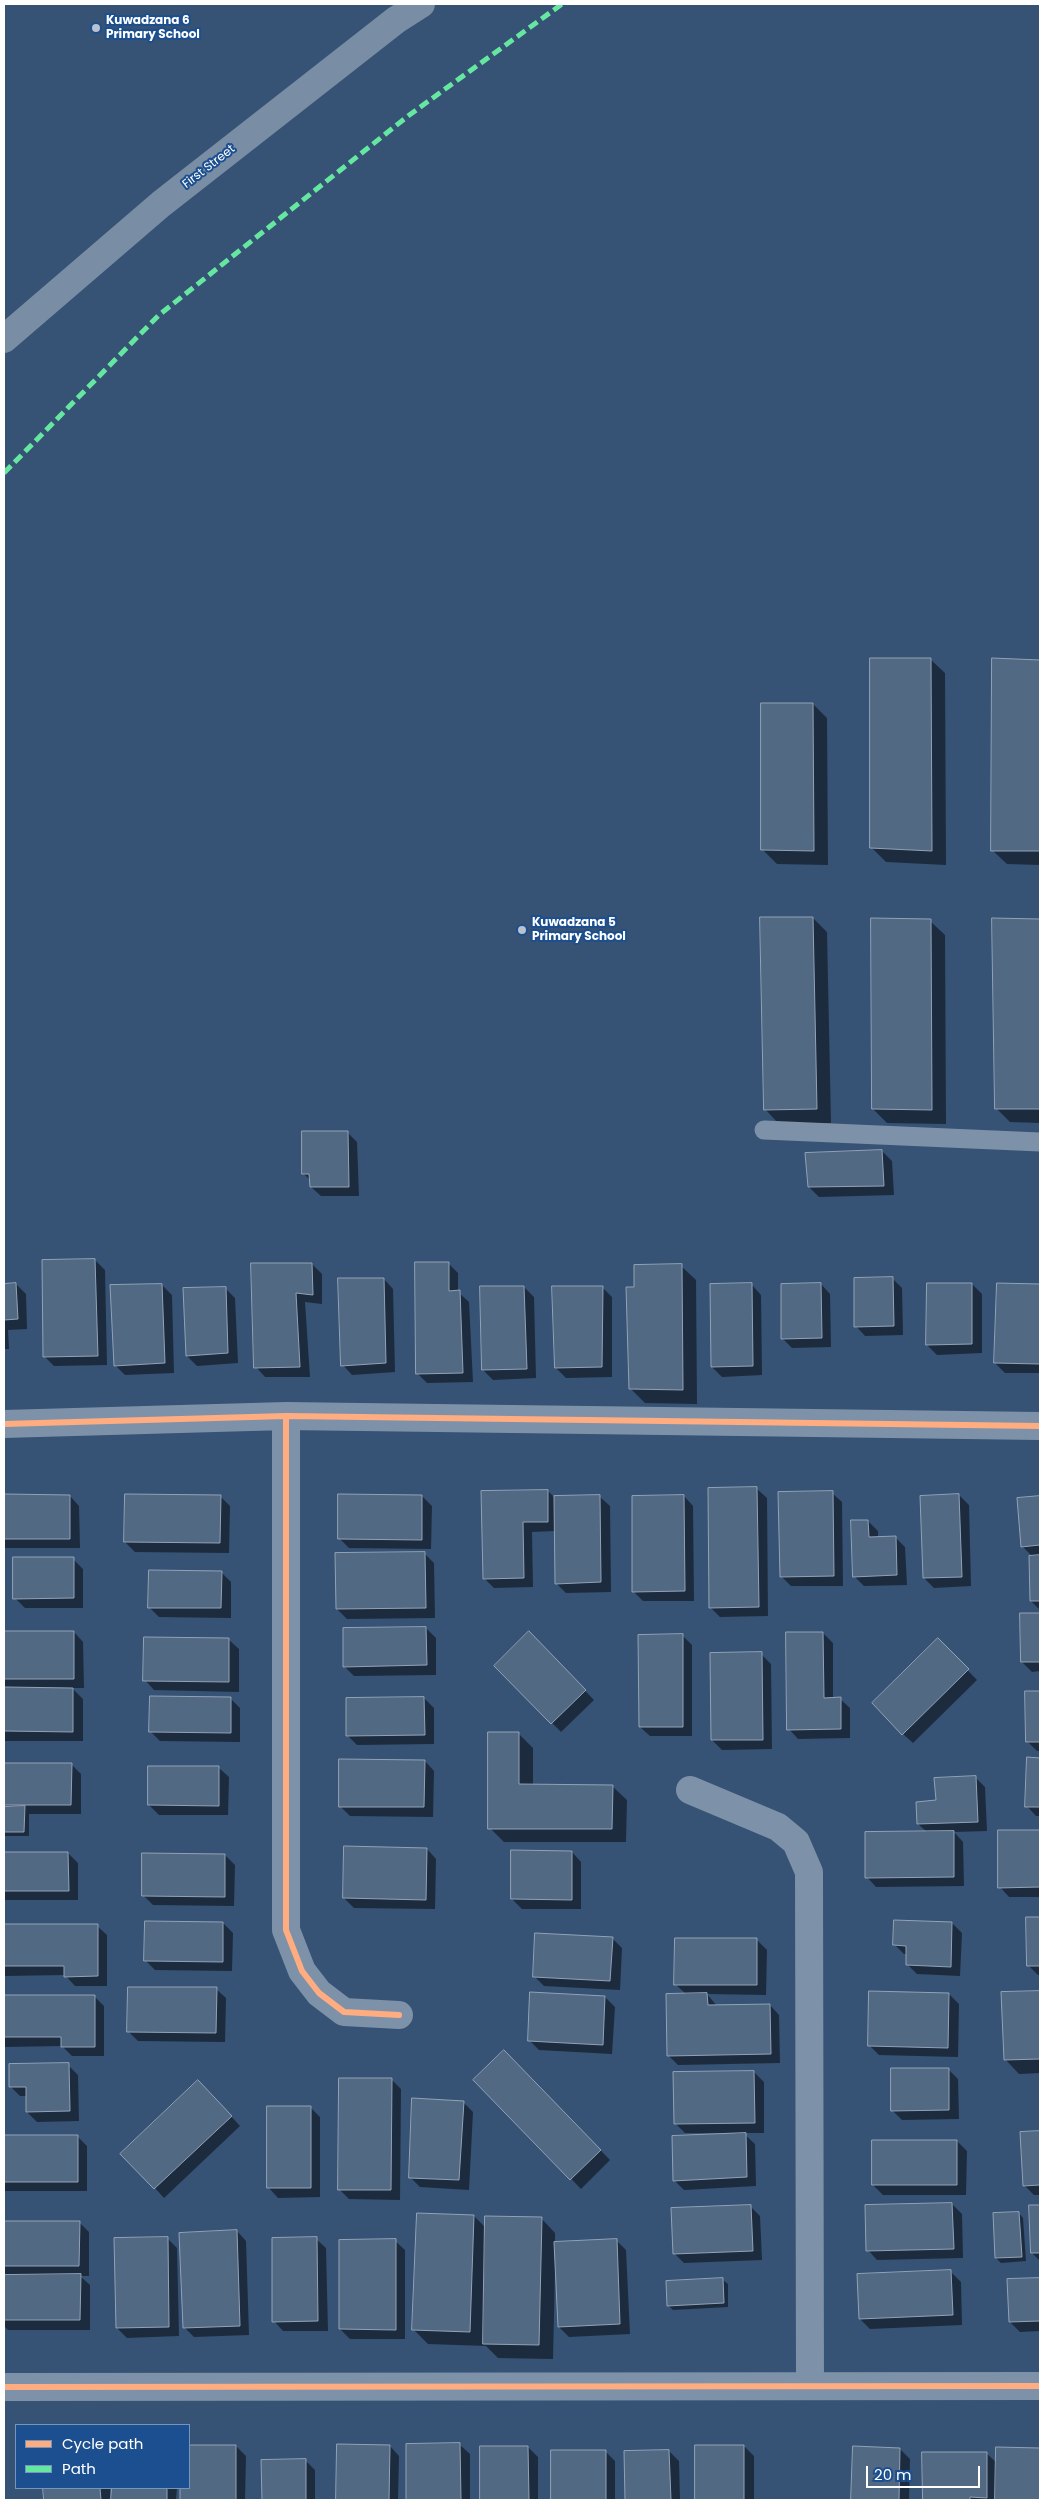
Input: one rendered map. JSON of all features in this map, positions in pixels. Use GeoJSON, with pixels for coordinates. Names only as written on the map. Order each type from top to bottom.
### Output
{"type":"FeatureCollection","features":[{"type":"Feature","properties":{"kind":"street","name":"First Street"},"geometry":{"type":"LineString","coordinates":[[4,339],[161,204],[396,20],[421,4]]}},
{"type":"Feature","properties":{"kind":"street"},"geometry":{"type":"LineString","coordinates":[[286,1416],[286,1930],[302,1972],[319,1993],[344,2012],[399,2015]]}},
{"type":"Feature","properties":{"kind":"street"},"geometry":{"type":"LineString","coordinates":[[4,1424],[286,1416],[1040,1426]]}},
{"type":"Feature","properties":{"kind":"street"},"geometry":{"type":"LineString","coordinates":[[690,1790],[778,1827],[796,1842],[810,1872],[810,2386]]}},
{"type":"Feature","properties":{"kind":"street"},"geometry":{"type":"LineString","coordinates":[[4,2388],[1040,2386]]}},
{"type":"Feature","properties":{"kind":"lane"},"geometry":{"type":"LineString","coordinates":[[764,1130],[1040,1142]]}},
{"type":"Feature","properties":{"kind":"building"},"geometry":{"type":"Polygon","coordinates":[[[870,658],[931,658],[932,851],[870,848],[870,658]]]}},
{"type":"Feature","properties":{"kind":"building"},"geometry":{"type":"Polygon","coordinates":[[[992,658],[1040,660],[1040,851],[991,851],[992,658]]]}},
{"type":"Feature","properties":{"kind":"building"},"geometry":{"type":"Polygon","coordinates":[[[761,703],[813,703],[814,851],[761,850],[761,703]]]}},
{"type":"Feature","properties":{"kind":"building"},"geometry":{"type":"Polygon","coordinates":[[[760,917],[813,917],[817,1109],[764,1110],[760,917]]]}},
{"type":"Feature","properties":{"kind":"building"},"geometry":{"type":"Polygon","coordinates":[[[871,918],[931,919],[932,1110],[872,1109],[871,918]]]}},
{"type":"Feature","properties":{"kind":"building"},"geometry":{"type":"Polygon","coordinates":[[[992,918],[1040,919],[1040,1109],[995,1109],[992,918]]]}},
{"type":"Feature","properties":{"kind":"building"},"geometry":{"type":"Polygon","coordinates":[[[302,1131],[348,1131],[349,1187],[310,1187],[309,1174],[302,1174],[302,1131]]]}},
{"type":"Feature","properties":{"kind":"building"},"geometry":{"type":"Polygon","coordinates":[[[882,1150],[884,1186],[808,1187],[805,1153],[882,1150]]]}},
{"type":"Feature","properties":{"kind":"building"},"geometry":{"type":"Polygon","coordinates":[[[95,1259],[98,1356],[43,1357],[42,1260],[95,1259]]]}},
{"type":"Feature","properties":{"kind":"building"},"geometry":{"type":"Polygon","coordinates":[[[415,1262],[449,1262],[449,1291],[460,1290],[463,1373],[416,1374],[415,1262]]]}},
{"type":"Feature","properties":{"kind":"building"},"geometry":{"type":"Polygon","coordinates":[[[251,1263],[312,1263],[313,1295],[296,1293],[300,1367],[254,1368],[251,1263]]]}},
{"type":"Feature","properties":{"kind":"building"},"geometry":{"type":"Polygon","coordinates":[[[682,1264],[683,1390],[629,1389],[626,1287],[634,1287],[634,1265],[682,1264]]]}},
{"type":"Feature","properties":{"kind":"building"},"geometry":{"type":"Polygon","coordinates":[[[893,1277],[894,1326],[854,1327],[854,1278],[893,1277]]]}},
{"type":"Feature","properties":{"kind":"building"},"geometry":{"type":"Polygon","coordinates":[[[338,1278],[384,1278],[386,1363],[341,1366],[338,1278]]]}},
{"type":"Feature","properties":{"kind":"building"},"geometry":{"type":"Polygon","coordinates":[[[16,1283],[18,1319],[4,1320],[4,1284],[16,1283]]]}},
{"type":"Feature","properties":{"kind":"building"},"geometry":{"type":"Polygon","coordinates":[[[752,1283],[753,1366],[711,1367],[710,1284],[752,1283]]]}},
{"type":"Feature","properties":{"kind":"building"},"geometry":{"type":"Polygon","coordinates":[[[821,1283],[822,1338],[781,1339],[781,1284],[821,1283]]]}},
{"type":"Feature","properties":{"kind":"building"},"geometry":{"type":"Polygon","coordinates":[[[927,1283],[972,1283],[972,1344],[926,1345],[927,1283]]]}},
{"type":"Feature","properties":{"kind":"building"},"geometry":{"type":"Polygon","coordinates":[[[997,1283],[1040,1284],[1040,1364],[994,1363],[997,1283]]]}},
{"type":"Feature","properties":{"kind":"building"},"geometry":{"type":"Polygon","coordinates":[[[162,1284],[165,1363],[114,1366],[110,1285],[162,1284]]]}},
{"type":"Feature","properties":{"kind":"building"},"geometry":{"type":"Polygon","coordinates":[[[480,1286],[524,1286],[527,1369],[482,1370],[480,1286]]]}},
{"type":"Feature","properties":{"kind":"building"},"geometry":{"type":"Polygon","coordinates":[[[552,1286],[603,1286],[602,1367],[555,1368],[552,1286]]]}},
{"type":"Feature","properties":{"kind":"building"},"geometry":{"type":"Polygon","coordinates":[[[226,1287],[228,1353],[186,1356],[183,1288],[226,1287]]]}},
{"type":"Feature","properties":{"kind":"building"},"geometry":{"type":"Polygon","coordinates":[[[757,1487],[759,1607],[709,1608],[708,1488],[757,1487]]]}},
{"type":"Feature","properties":{"kind":"building"},"geometry":{"type":"Polygon","coordinates":[[[548,1490],[548,1522],[523,1522],[524,1578],[483,1579],[481,1491],[548,1490]]]}},
{"type":"Feature","properties":{"kind":"building"},"geometry":{"type":"Polygon","coordinates":[[[833,1491],[834,1576],[780,1577],[778,1492],[833,1491]]]}},
{"type":"Feature","properties":{"kind":"building"},"geometry":{"type":"Polygon","coordinates":[[[4,1494],[70,1495],[70,1539],[4,1539],[4,1494]]]}},
{"type":"Feature","properties":{"kind":"building"},"geometry":{"type":"Polygon","coordinates":[[[125,1494],[221,1495],[220,1543],[124,1542],[125,1494]]]}},
{"type":"Feature","properties":{"kind":"building"},"geometry":{"type":"Polygon","coordinates":[[[338,1494],[422,1495],[422,1540],[338,1539],[338,1494]]]}},
{"type":"Feature","properties":{"kind":"building"},"geometry":{"type":"Polygon","coordinates":[[[959,1494],[962,1577],[923,1578],[920,1496],[959,1494]]]}},
{"type":"Feature","properties":{"kind":"building"},"geometry":{"type":"Polygon","coordinates":[[[600,1495],[601,1582],[555,1584],[554,1496],[600,1495]]]}},
{"type":"Feature","properties":{"kind":"building"},"geometry":{"type":"Polygon","coordinates":[[[684,1495],[685,1591],[632,1592],[632,1496],[684,1495]]]}},
{"type":"Feature","properties":{"kind":"building"},"geometry":{"type":"Polygon","coordinates":[[[1040,1496],[1040,1545],[1021,1547],[1017,1498],[1040,1496]]]}},
{"type":"Feature","properties":{"kind":"building"},"geometry":{"type":"Polygon","coordinates":[[[851,1520],[868,1520],[869,1537],[896,1536],[897,1575],[853,1577],[851,1520]]]}},
{"type":"Feature","properties":{"kind":"building"},"geometry":{"type":"Polygon","coordinates":[[[425,1552],[426,1608],[336,1609],[335,1553],[425,1552]]]}},
{"type":"Feature","properties":{"kind":"building"},"geometry":{"type":"Polygon","coordinates":[[[1040,1555],[1040,1601],[1030,1601],[1029,1556],[1040,1555]]]}},
{"type":"Feature","properties":{"kind":"building"},"geometry":{"type":"Polygon","coordinates":[[[13,1557],[74,1557],[74,1598],[13,1599],[13,1557]]]}},
{"type":"Feature","properties":{"kind":"building"},"geometry":{"type":"Polygon","coordinates":[[[149,1570],[222,1571],[221,1608],[148,1608],[149,1570]]]}},
{"type":"Feature","properties":{"kind":"building"},"geometry":{"type":"Polygon","coordinates":[[[1020,1613],[1040,1613],[1040,1662],[1021,1662],[1020,1613]]]}},
{"type":"Feature","properties":{"kind":"building"},"geometry":{"type":"Polygon","coordinates":[[[426,1627],[427,1665],[343,1667],[343,1628],[426,1627]]]}},
{"type":"Feature","properties":{"kind":"building"},"geometry":{"type":"Polygon","coordinates":[[[4,1631],[74,1631],[74,1679],[4,1679],[4,1631]]]}},
{"type":"Feature","properties":{"kind":"building"},"geometry":{"type":"Polygon","coordinates":[[[529,1631],[586,1690],[551,1724],[494,1666],[529,1631]]]}},
{"type":"Feature","properties":{"kind":"building"},"geometry":{"type":"Polygon","coordinates":[[[786,1632],[823,1632],[824,1698],[841,1697],[841,1729],[787,1730],[786,1632]]]}},
{"type":"Feature","properties":{"kind":"building"},"geometry":{"type":"Polygon","coordinates":[[[683,1634],[683,1727],[639,1727],[638,1635],[683,1634]]]}},
{"type":"Feature","properties":{"kind":"building"},"geometry":{"type":"Polygon","coordinates":[[[144,1637],[229,1638],[229,1682],[143,1681],[144,1637]]]}},
{"type":"Feature","properties":{"kind":"building"},"geometry":{"type":"Polygon","coordinates":[[[938,1638],[969,1669],[902,1735],[872,1703],[938,1638]]]}},
{"type":"Feature","properties":{"kind":"building"},"geometry":{"type":"Polygon","coordinates":[[[762,1652],[763,1740],[711,1740],[710,1653],[762,1652]]]}},
{"type":"Feature","properties":{"kind":"building"},"geometry":{"type":"Polygon","coordinates":[[[4,1687],[73,1688],[73,1732],[4,1731],[4,1687]]]}},
{"type":"Feature","properties":{"kind":"building"},"geometry":{"type":"Polygon","coordinates":[[[1025,1691],[1040,1691],[1040,1742],[1026,1742],[1025,1691]]]}},
{"type":"Feature","properties":{"kind":"building"},"geometry":{"type":"Polygon","coordinates":[[[150,1696],[231,1697],[231,1733],[149,1732],[150,1696]]]}},
{"type":"Feature","properties":{"kind":"building"},"geometry":{"type":"Polygon","coordinates":[[[424,1697],[425,1735],[346,1736],[346,1698],[424,1697]]]}},
{"type":"Feature","properties":{"kind":"building"},"geometry":{"type":"Polygon","coordinates":[[[488,1732],[519,1732],[519,1784],[613,1785],[612,1829],[488,1829],[488,1732]]]}},
{"type":"Feature","properties":{"kind":"building"},"geometry":{"type":"Polygon","coordinates":[[[1027,1757],[1040,1758],[1040,1807],[1025,1807],[1027,1757]]]}},
{"type":"Feature","properties":{"kind":"building"},"geometry":{"type":"Polygon","coordinates":[[[339,1759],[425,1760],[424,1807],[339,1807],[339,1759]]]}},
{"type":"Feature","properties":{"kind":"building"},"geometry":{"type":"Polygon","coordinates":[[[4,1763],[72,1763],[71,1805],[4,1805],[4,1763]]]}},
{"type":"Feature","properties":{"kind":"building"},"geometry":{"type":"Polygon","coordinates":[[[148,1766],[219,1766],[219,1806],[148,1805],[148,1766]]]}},
{"type":"Feature","properties":{"kind":"building"},"geometry":{"type":"Polygon","coordinates":[[[976,1776],[978,1822],[917,1824],[916,1802],[936,1800],[934,1778],[976,1776]]]}},
{"type":"Feature","properties":{"kind":"building"},"geometry":{"type":"Polygon","coordinates":[[[25,1806],[24,1832],[4,1832],[4,1807],[25,1806]]]}},
{"type":"Feature","properties":{"kind":"building"},"geometry":{"type":"Polygon","coordinates":[[[998,1830],[1040,1830],[1040,1887],[998,1888],[998,1830]]]}},
{"type":"Feature","properties":{"kind":"building"},"geometry":{"type":"Polygon","coordinates":[[[954,1831],[954,1877],[865,1878],[865,1832],[954,1831]]]}},
{"type":"Feature","properties":{"kind":"building"},"geometry":{"type":"Polygon","coordinates":[[[344,1846],[427,1848],[426,1900],[343,1898],[344,1846]]]}},
{"type":"Feature","properties":{"kind":"building"},"geometry":{"type":"Polygon","coordinates":[[[511,1850],[572,1851],[572,1900],[511,1899],[511,1850]]]}},
{"type":"Feature","properties":{"kind":"building"},"geometry":{"type":"Polygon","coordinates":[[[4,1852],[68,1852],[69,1891],[4,1891],[4,1852]]]}},
{"type":"Feature","properties":{"kind":"building"},"geometry":{"type":"Polygon","coordinates":[[[142,1853],[225,1854],[225,1897],[142,1896],[142,1853]]]}},
{"type":"Feature","properties":{"kind":"building"},"geometry":{"type":"Polygon","coordinates":[[[1026,1917],[1040,1917],[1040,1966],[1027,1966],[1026,1917]]]}},
{"type":"Feature","properties":{"kind":"building"},"geometry":{"type":"Polygon","coordinates":[[[894,1920],[952,1922],[951,1967],[906,1965],[906,1946],[893,1945],[894,1920]]]}},
{"type":"Feature","properties":{"kind":"building"},"geometry":{"type":"Polygon","coordinates":[[[145,1921],[223,1922],[223,1962],[144,1961],[145,1921]]]}},
{"type":"Feature","properties":{"kind":"building"},"geometry":{"type":"Polygon","coordinates":[[[4,1924],[98,1924],[98,1976],[64,1977],[64,1966],[4,1966],[4,1924]]]}},
{"type":"Feature","properties":{"kind":"building"},"geometry":{"type":"Polygon","coordinates":[[[535,1933],[613,1937],[610,1981],[533,1977],[535,1933]]]}},
{"type":"Feature","properties":{"kind":"building"},"geometry":{"type":"Polygon","coordinates":[[[675,1938],[757,1938],[757,1985],[674,1985],[675,1938]]]}},
{"type":"Feature","properties":{"kind":"building"},"geometry":{"type":"Polygon","coordinates":[[[128,1987],[217,1987],[216,2033],[127,2032],[128,1987]]]}},
{"type":"Feature","properties":{"kind":"building"},"geometry":{"type":"Polygon","coordinates":[[[869,1991],[949,1993],[948,2048],[868,2046],[869,1991]]]}},
{"type":"Feature","properties":{"kind":"building"},"geometry":{"type":"Polygon","coordinates":[[[1040,1991],[1040,2059],[1004,2060],[1001,1992],[1040,1991]]]}},
{"type":"Feature","properties":{"kind":"building"},"geometry":{"type":"Polygon","coordinates":[[[530,1992],[605,1996],[603,2045],[528,2041],[530,1992]]]}},
{"type":"Feature","properties":{"kind":"building"},"geometry":{"type":"Polygon","coordinates":[[[707,1993],[708,2005],[770,2004],[771,2054],[667,2056],[666,1994],[707,1993]]]}},
{"type":"Feature","properties":{"kind":"building"},"geometry":{"type":"Polygon","coordinates":[[[4,1995],[95,1995],[95,2047],[61,2047],[61,2037],[4,2037],[4,1995]]]}},
{"type":"Feature","properties":{"kind":"building"},"geometry":{"type":"Polygon","coordinates":[[[504,2050],[601,2150],[570,2180],[473,2080],[504,2050]]]}},
{"type":"Feature","properties":{"kind":"building"},"geometry":{"type":"Polygon","coordinates":[[[69,2063],[70,2111],[26,2112],[26,2087],[9,2087],[9,2064],[69,2063]]]}},
{"type":"Feature","properties":{"kind":"building"},"geometry":{"type":"Polygon","coordinates":[[[891,2068],[949,2068],[949,2110],[891,2111],[891,2068]]]}},
{"type":"Feature","properties":{"kind":"building"},"geometry":{"type":"Polygon","coordinates":[[[754,2071],[755,2123],[674,2124],[673,2072],[754,2071]]]}},
{"type":"Feature","properties":{"kind":"building"},"geometry":{"type":"Polygon","coordinates":[[[339,2078],[392,2078],[391,2190],[338,2190],[339,2078]]]}},
{"type":"Feature","properties":{"kind":"building"},"geometry":{"type":"Polygon","coordinates":[[[198,2080],[232,2116],[154,2189],[120,2154],[198,2080]]]}},
{"type":"Feature","properties":{"kind":"building"},"geometry":{"type":"Polygon","coordinates":[[[412,2098],[464,2101],[459,2180],[409,2178],[412,2098]]]}},
{"type":"Feature","properties":{"kind":"building"},"geometry":{"type":"Polygon","coordinates":[[[267,2106],[311,2106],[311,2188],[267,2188],[267,2106]]]}},
{"type":"Feature","properties":{"kind":"building"},"geometry":{"type":"Polygon","coordinates":[[[1040,2131],[1040,2185],[1023,2186],[1020,2132],[1040,2131]]]}},
{"type":"Feature","properties":{"kind":"building"},"geometry":{"type":"Polygon","coordinates":[[[746,2133],[747,2177],[673,2181],[672,2136],[746,2133]]]}},
{"type":"Feature","properties":{"kind":"building"},"geometry":{"type":"Polygon","coordinates":[[[4,2135],[78,2135],[78,2182],[4,2182],[4,2135]]]}},
{"type":"Feature","properties":{"kind":"building"},"geometry":{"type":"Polygon","coordinates":[[[872,2140],[957,2140],[957,2185],[872,2185],[872,2140]]]}},
{"type":"Feature","properties":{"kind":"building"},"geometry":{"type":"Polygon","coordinates":[[[952,2203],[954,2249],[866,2251],[865,2205],[952,2203]]]}},
{"type":"Feature","properties":{"kind":"building"},"geometry":{"type":"Polygon","coordinates":[[[751,2205],[753,2251],[673,2254],[671,2208],[751,2205]]]}},
{"type":"Feature","properties":{"kind":"building"},"geometry":{"type":"Polygon","coordinates":[[[1029,2205],[1040,2205],[1040,2253],[1031,2253],[1029,2205]]]}},
{"type":"Feature","properties":{"kind":"building"},"geometry":{"type":"Polygon","coordinates":[[[1019,2212],[1022,2257],[995,2258],[993,2213],[1019,2212]]]}},
{"type":"Feature","properties":{"kind":"building"},"geometry":{"type":"Polygon","coordinates":[[[417,2213],[474,2215],[470,2332],[412,2330],[417,2213]]]}},
{"type":"Feature","properties":{"kind":"building"},"geometry":{"type":"Polygon","coordinates":[[[485,2216],[542,2217],[539,2345],[483,2344],[485,2216]]]}},
{"type":"Feature","properties":{"kind":"building"},"geometry":{"type":"Polygon","coordinates":[[[4,2221],[80,2221],[79,2266],[4,2266],[4,2221]]]}},
{"type":"Feature","properties":{"kind":"building"},"geometry":{"type":"Polygon","coordinates":[[[237,2230],[240,2326],[183,2328],[179,2233],[237,2230]]]}},
{"type":"Feature","properties":{"kind":"building"},"geometry":{"type":"Polygon","coordinates":[[[168,2237],[169,2327],[116,2328],[114,2238],[168,2237]]]}},
{"type":"Feature","properties":{"kind":"building"},"geometry":{"type":"Polygon","coordinates":[[[317,2237],[318,2321],[272,2322],[272,2238],[317,2237]]]}},
{"type":"Feature","properties":{"kind":"building"},"geometry":{"type":"Polygon","coordinates":[[[396,2239],[396,2330],[339,2329],[339,2240],[396,2239]]]}},
{"type":"Feature","properties":{"kind":"building"},"geometry":{"type":"Polygon","coordinates":[[[617,2239],[620,2324],[558,2327],[554,2242],[617,2239]]]}},
{"type":"Feature","properties":{"kind":"building"},"geometry":{"type":"Polygon","coordinates":[[[951,2270],[953,2315],[859,2319],[857,2274],[951,2270]]]}},
{"type":"Feature","properties":{"kind":"building"},"geometry":{"type":"Polygon","coordinates":[[[81,2274],[80,2320],[4,2320],[4,2275],[81,2274]]]}},
{"type":"Feature","properties":{"kind":"building"},"geometry":{"type":"Polygon","coordinates":[[[723,2278],[724,2303],[667,2306],[666,2281],[723,2278]]]}},
{"type":"Feature","properties":{"kind":"building"},"geometry":{"type":"Polygon","coordinates":[[[1040,2278],[1040,2321],[1009,2322],[1007,2279],[1040,2278]]]}},
{"type":"Feature","properties":{"kind":"building"},"geometry":{"type":"Polygon","coordinates":[[[460,2443],[461,2500],[406,2500],[406,2444],[460,2443]]]}},
{"type":"Feature","properties":{"kind":"building"},"geometry":{"type":"Polygon","coordinates":[[[337,2444],[390,2445],[389,2500],[336,2500],[337,2444]]]}},
{"type":"Feature","properties":{"kind":"building"},"geometry":{"type":"Polygon","coordinates":[[[190,2445],[236,2445],[236,2500],[180,2500],[180,2489],[190,2489],[190,2445]]]}},
{"type":"Feature","properties":{"kind":"building"},"geometry":{"type":"Polygon","coordinates":[[[695,2445],[744,2445],[744,2500],[695,2500],[695,2445]]]}},
{"type":"Feature","properties":{"kind":"building"},"geometry":{"type":"Polygon","coordinates":[[[480,2446],[528,2446],[529,2500],[480,2500],[480,2446]]]}},
{"type":"Feature","properties":{"kind":"building"},"geometry":{"type":"Polygon","coordinates":[[[853,2446],[900,2448],[899,2500],[851,2500],[853,2446]]]}},
{"type":"Feature","properties":{"kind":"building"},"geometry":{"type":"Polygon","coordinates":[[[996,2447],[1040,2448],[1040,2500],[995,2500],[996,2447]]]}},
{"type":"Feature","properties":{"kind":"building"},"geometry":{"type":"Polygon","coordinates":[[[551,2450],[606,2450],[606,2500],[551,2500],[551,2450]]]}},
{"type":"Feature","properties":{"kind":"building"},"geometry":{"type":"Polygon","coordinates":[[[669,2450],[671,2500],[625,2500],[624,2451],[669,2450]]]}},
{"type":"Feature","properties":{"kind":"building"},"geometry":{"type":"Polygon","coordinates":[[[922,2452],[987,2452],[987,2498],[970,2497],[970,2500],[923,2500],[922,2452]]]}},
{"type":"Feature","properties":{"kind":"building"},"geometry":{"type":"Polygon","coordinates":[[[306,2459],[306,2500],[262,2500],[261,2460],[306,2459]]]}},
{"type":"Feature","properties":{"kind":"building"},"geometry":{"type":"Polygon","coordinates":[[[43,2489],[100,2489],[101,2500],[44,2500],[43,2489]]]}},
{"type":"Feature","properties":{"kind":"building"},"geometry":{"type":"Polygon","coordinates":[[[112,2489],[167,2489],[167,2500],[111,2500],[112,2489]]]}},
{"type":"Feature","properties":{"kind":"marked path"},"geometry":{"type":"LineString","coordinates":[[4,473],[159,315],[408,116],[562,4]]}},
{"type":"Feature","properties":{"kind":"cycle path"},"geometry":{"type":"LineString","coordinates":[[286,1416],[286,1930],[302,1971],[319,1993],[344,2012],[399,2015]]}},
{"type":"Feature","properties":{"kind":"cycle path"},"geometry":{"type":"LineString","coordinates":[[4,1424],[286,1416],[1040,1426]]}},
{"type":"Feature","properties":{"kind":"cycle path"},"geometry":{"type":"LineString","coordinates":[[4,2387],[1040,2386]]}},
{"type":"Feature","properties":{"kind":"place","name":"Kuwadzana 6 Primary School"},"geometry":{"type":"Point","coordinates":[96,28]}},
{"type":"Feature","properties":{"kind":"place","name":"Kuwadzana 5 Primary School"},"geometry":{"type":"Point","coordinates":[522,930]}}]}
